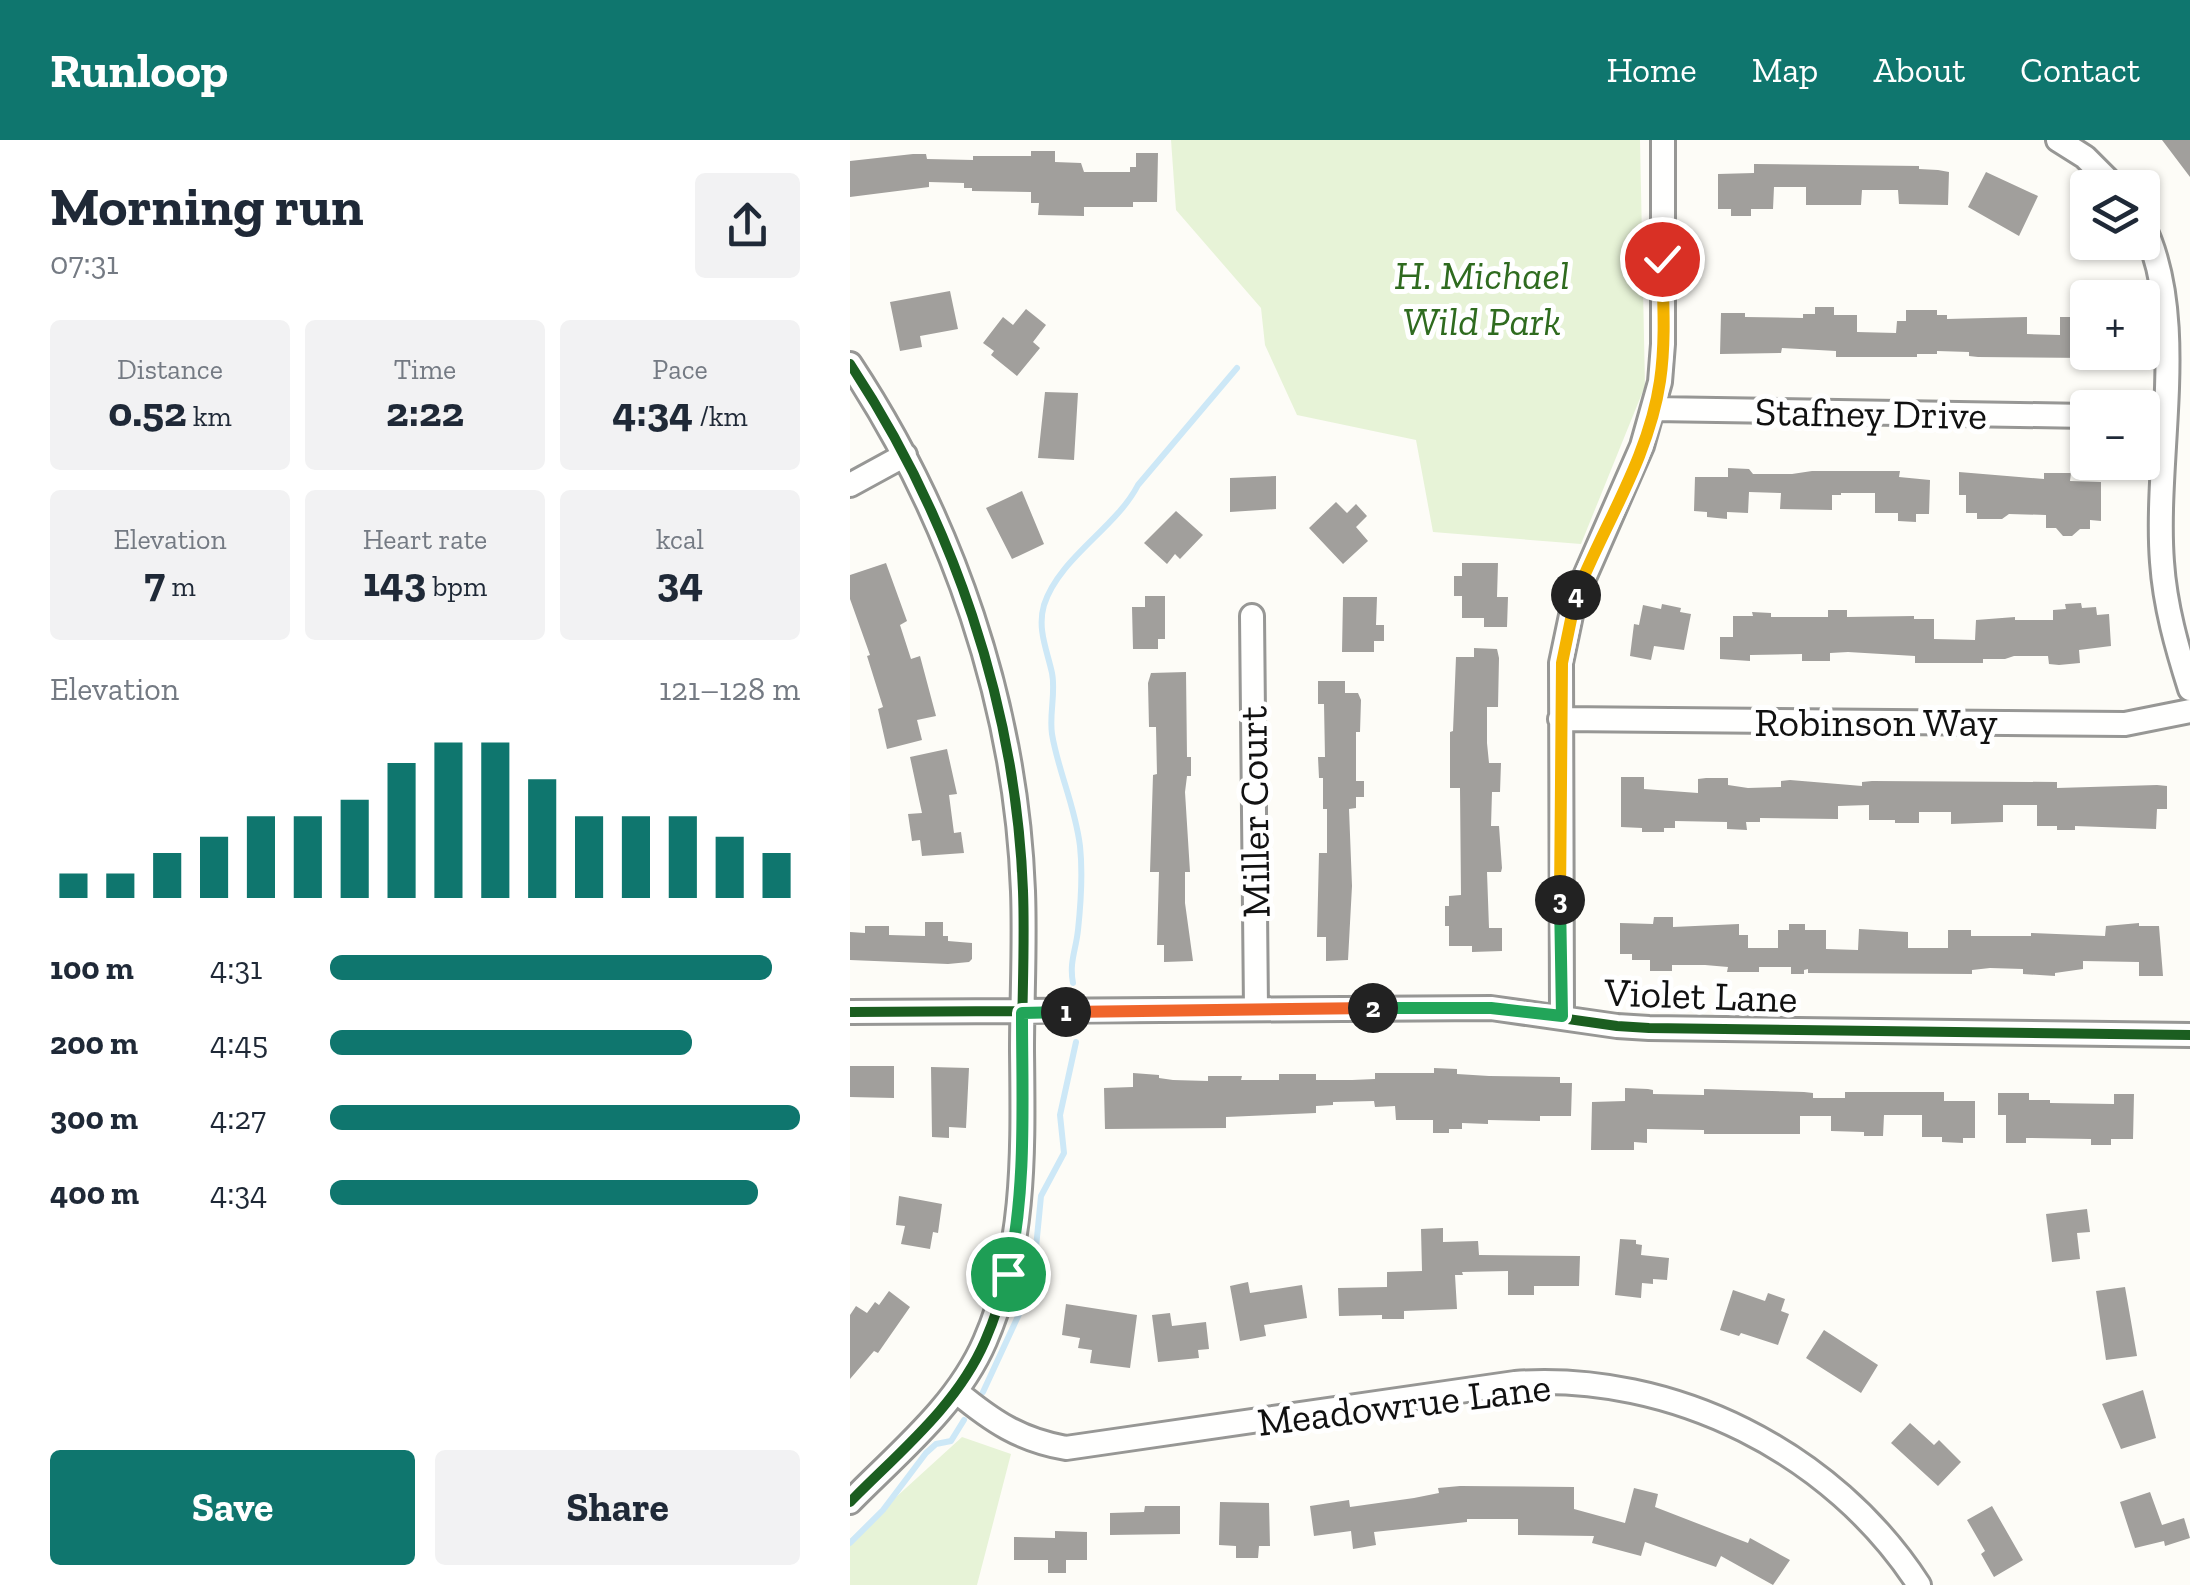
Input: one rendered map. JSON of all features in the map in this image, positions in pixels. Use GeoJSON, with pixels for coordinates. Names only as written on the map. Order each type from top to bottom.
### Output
{"type":"FeatureCollection","features":[{"type":"Feature","properties":{"kind":"street"},"geometry":{"type":"LineString","coordinates":[[1562,1016],[1562,663],[1574,602],[1642,446],[1654,409],[1663,344],[1663,140]]}},
{"type":"Feature","properties":{"kind":"street"},"geometry":{"type":"LineString","coordinates":[[2058,140],[2097,170]]}},
{"type":"Feature","properties":{"kind":"street"},"geometry":{"type":"LineString","coordinates":[[2159,260],[2165,274],[2172,324],[2162,489],[2162,562],[2173,637],[2190,690]]}},
{"type":"Feature","properties":{"kind":"street"},"geometry":{"type":"LineString","coordinates":[[850,364],[906,455],[937,524],[988,668],[1010,766],[1023,889],[1022,1179],[1016,1238],[997,1310],[958,1392],[850,1502]]}},
{"type":"Feature","properties":{"kind":"street","name":"Stafney Drive"},"geometry":{"type":"LineString","coordinates":[[1654,409],[2070,416]]}},
{"type":"Feature","properties":{"kind":"street"},"geometry":{"type":"LineString","coordinates":[[2160,417],[2168,417]]}},
{"type":"Feature","properties":{"kind":"street"},"geometry":{"type":"LineString","coordinates":[[850,485],[906,455]]}},
{"type":"Feature","properties":{"kind":"street","name":"Miller Court"},"geometry":{"type":"LineString","coordinates":[[1252,616],[1256,1008]]}},
{"type":"Feature","properties":{"kind":"street","name":"Robinson Way"},"geometry":{"type":"LineString","coordinates":[[1560,719],[2125,724],[2190,711]]}},
{"type":"Feature","properties":{"kind":"street","name":"Violet Lane"},"geometry":{"type":"LineString","coordinates":[[850,1012],[1491,1008],[1649,1028],[2190,1034]]}},
{"type":"Feature","properties":{"kind":"street","name":"Meadowrue Lane"},"geometry":{"type":"LineString","coordinates":[[958,1392],[992,1422],[1015,1434],[1066,1448],[1516,1383],[1598,1386],[1702,1412],[1788,1454],[1828,1482],[1863,1514],[1918,1585]]}},
{"type":"Feature","properties":{"kind":"green space","name":"H. Michael Wild Park"},"geometry":{"type":"Polygon","coordinates":[[[1171,140],[1640,140],[1645,386],[1581,544],[1433,532],[1416,440],[1297,415],[1265,345],[1261,308],[1176,210],[1171,140]]]}},
{"type":"Feature","properties":{"kind":"green space"},"geometry":{"type":"Polygon","coordinates":[[[962,1437],[1011,1454],[977,1585],[850,1585],[850,1539],[962,1437]]]}},
{"type":"Feature","properties":{"kind":"building"},"geometry":{"type":"Polygon","coordinates":[[[2162,140],[2190,140],[2190,177],[2162,140]]]}},
{"type":"Feature","properties":{"kind":"building"},"geometry":{"type":"Polygon","coordinates":[[[1031,151],[1055,151],[1055,162],[1081,163],[1084,172],[1130,172],[1130,167],[1136,167],[1136,153],[1158,153],[1157,202],[1133,202],[1133,207],[1084,207],[1084,216],[1038,215],[1039,203],[1031,203],[1031,192],[972,191],[964,188],[964,183],[929,182],[929,187],[850,197],[850,161],[913,154],[926,154],[927,159],[973,160],[973,156],[1031,156],[1031,151]]]}},
{"type":"Feature","properties":{"kind":"building"},"geometry":{"type":"Polygon","coordinates":[[[1754,164],[1919,166],[1949,172],[1948,205],[1899,204],[1898,190],[1862,190],[1861,205],[1806,205],[1806,187],[1774,187],[1773,209],[1751,209],[1751,216],[1731,216],[1731,209],[1718,209],[1718,174],[1754,173],[1754,164]]]}},
{"type":"Feature","properties":{"kind":"building"},"geometry":{"type":"Polygon","coordinates":[[[1986,172],[2038,196],[2019,236],[1968,207],[1986,172]]]}},
{"type":"Feature","properties":{"kind":"building"},"geometry":{"type":"Polygon","coordinates":[[[950,291],[958,329],[920,336],[922,347],[900,351],[890,302],[950,291]]]}},
{"type":"Feature","properties":{"kind":"building"},"geometry":{"type":"Polygon","coordinates":[[[1815,307],[1834,307],[1834,315],[1857,315],[1857,332],[1896,333],[1897,321],[1906,321],[1906,310],[1937,310],[1937,315],[1947,315],[1947,319],[2027,317],[2027,334],[2060,335],[2060,317],[2070,317],[2070,358],[1978,357],[1969,356],[1969,352],[1937,351],[1917,357],[1836,357],[1836,351],[1782,348],[1781,353],[1720,354],[1721,313],[1803,318],[1803,314],[1815,314],[1815,307]]]}},
{"type":"Feature","properties":{"kind":"building"},"geometry":{"type":"Polygon","coordinates":[[[1026,309],[1046,325],[1033,342],[1040,348],[1017,376],[991,355],[994,351],[983,343],[1003,317],[1013,325],[1026,309]]]}},
{"type":"Feature","properties":{"kind":"building"},"geometry":{"type":"Polygon","coordinates":[[[1045,392],[1078,393],[1074,460],[1038,458],[1045,392]]]}},
{"type":"Feature","properties":{"kind":"building"},"geometry":{"type":"Polygon","coordinates":[[[1728,468],[1749,469],[1753,474],[1900,471],[1899,477],[1930,480],[1929,514],[1916,514],[1916,522],[1898,521],[1898,513],[1875,513],[1875,493],[1832,495],[1832,510],[1780,509],[1781,493],[1749,492],[1748,513],[1727,512],[1727,519],[1694,511],[1695,477],[1728,477],[1728,468]]]}},
{"type":"Feature","properties":{"kind":"building"},"geometry":{"type":"Polygon","coordinates":[[[1959,472],[2044,479],[2044,473],[2070,473],[2070,481],[2101,482],[2101,521],[2090,520],[2090,529],[2063,536],[2056,528],[2046,528],[2046,515],[2009,514],[2002,519],[1977,519],[1977,513],[1966,513],[1966,495],[1959,495],[1959,472]]]}},
{"type":"Feature","properties":{"kind":"building"},"geometry":{"type":"Polygon","coordinates":[[[1276,476],[1276,509],[1230,512],[1230,478],[1276,476]]]}},
{"type":"Feature","properties":{"kind":"building"},"geometry":{"type":"Polygon","coordinates":[[[1022,491],[1044,544],[1012,559],[986,508],[1022,491]]]}},
{"type":"Feature","properties":{"kind":"building"},"geometry":{"type":"Polygon","coordinates":[[[1336,502],[1347,513],[1356,504],[1367,516],[1356,527],[1368,541],[1343,564],[1309,528],[1336,502]]]}},
{"type":"Feature","properties":{"kind":"building"},"geometry":{"type":"Polygon","coordinates":[[[1176,511],[1203,535],[1180,559],[1175,554],[1167,564],[1144,543],[1176,511]]]}},
{"type":"Feature","properties":{"kind":"building"},"geometry":{"type":"Polygon","coordinates":[[[886,563],[907,621],[900,625],[911,659],[920,656],[936,716],[917,720],[922,740],[887,749],[878,709],[883,707],[850,599],[850,575],[886,563]]]}},
{"type":"Feature","properties":{"kind":"building"},"geometry":{"type":"Polygon","coordinates":[[[1462,563],[1498,563],[1497,597],[1508,597],[1507,627],[1484,627],[1484,618],[1462,618],[1462,596],[1454,596],[1454,576],[1462,576],[1462,563]]]}},
{"type":"Feature","properties":{"kind":"building"},"geometry":{"type":"Polygon","coordinates":[[[1145,596],[1165,596],[1165,639],[1158,639],[1158,649],[1133,649],[1132,607],[1145,607],[1145,596]]]}},
{"type":"Feature","properties":{"kind":"building"},"geometry":{"type":"Polygon","coordinates":[[[1343,597],[1377,597],[1376,625],[1384,625],[1384,641],[1374,641],[1374,652],[1342,652],[1343,597]]]}},
{"type":"Feature","properties":{"kind":"building"},"geometry":{"type":"Polygon","coordinates":[[[2081,603],[2082,608],[2096,607],[2097,615],[2109,614],[2111,646],[2079,650],[2080,663],[2049,664],[2048,656],[2014,656],[1983,659],[1983,663],[1915,663],[1915,656],[1848,652],[1830,653],[1830,661],[1802,661],[1802,654],[1750,655],[1750,661],[1720,659],[1720,637],[1733,637],[1733,616],[1753,616],[1752,612],[1771,613],[1771,617],[1828,617],[1828,610],[1847,610],[1847,617],[1914,616],[1934,619],[1934,639],[1975,640],[1976,620],[2053,620],[2053,610],[2081,603]]]}},
{"type":"Feature","properties":{"kind":"building"},"geometry":{"type":"Polygon","coordinates":[[[1662,604],[1691,614],[1684,650],[1654,646],[1651,660],[1630,656],[1634,624],[1639,625],[1643,605],[1661,609],[1662,604]]]}},
{"type":"Feature","properties":{"kind":"building"},"geometry":{"type":"Polygon","coordinates":[[[1474,648],[1497,649],[1499,658],[1498,707],[1487,707],[1487,743],[1489,763],[1501,763],[1500,792],[1492,792],[1491,826],[1499,826],[1502,868],[1501,872],[1487,872],[1489,928],[1502,928],[1502,951],[1472,952],[1472,946],[1449,946],[1449,926],[1445,926],[1449,896],[1461,895],[1460,788],[1450,788],[1456,657],[1474,657],[1474,648]]]}},
{"type":"Feature","properties":{"kind":"building"},"geometry":{"type":"Polygon","coordinates":[[[1186,672],[1187,757],[1191,757],[1191,776],[1187,776],[1185,792],[1190,872],[1185,872],[1185,903],[1193,961],[1164,962],[1164,945],[1157,945],[1159,872],[1150,872],[1153,775],[1157,774],[1156,727],[1149,727],[1148,683],[1151,673],[1186,672]]]}},
{"type":"Feature","properties":{"kind":"building"},"geometry":{"type":"Polygon","coordinates":[[[1318,681],[1345,681],[1345,693],[1358,693],[1361,700],[1360,732],[1356,732],[1356,781],[1364,781],[1364,797],[1356,797],[1356,808],[1349,809],[1352,886],[1348,960],[1326,961],[1326,937],[1317,937],[1319,853],[1327,853],[1327,809],[1323,809],[1318,757],[1325,757],[1324,704],[1318,704],[1318,681]]]}},
{"type":"Feature","properties":{"kind":"building"},"geometry":{"type":"Polygon","coordinates":[[[947,749],[957,794],[949,795],[954,833],[961,832],[964,853],[922,856],[920,840],[912,841],[908,814],[922,813],[910,757],[947,749]]]}},
{"type":"Feature","properties":{"kind":"building"},"geometry":{"type":"Polygon","coordinates":[[[1621,777],[1644,777],[1644,789],[1698,793],[1698,779],[1706,778],[1728,778],[1728,785],[1748,788],[1781,787],[1781,781],[1790,780],[1862,786],[1862,782],[1872,781],[2057,782],[2057,788],[2157,785],[2167,786],[2167,809],[2157,809],[2156,829],[2075,826],[2075,830],[2057,830],[2057,826],[2037,826],[2037,805],[2003,805],[2003,822],[1951,824],[1951,812],[1919,812],[1919,823],[1895,823],[1869,820],[1869,805],[1838,806],[1838,819],[1760,818],[1760,822],[1746,822],[1747,830],[1727,829],[1727,822],[1675,821],[1675,828],[1664,828],[1664,832],[1642,832],[1642,828],[1621,827],[1621,777]]]}},
{"type":"Feature","properties":{"kind":"building"},"geometry":{"type":"Polygon","coordinates":[[[1654,917],[1673,917],[1673,927],[1739,924],[1739,935],[1748,935],[1748,948],[1778,948],[1778,930],[1789,930],[1789,924],[1805,924],[1805,930],[1826,930],[1826,949],[1858,950],[1859,929],[1908,932],[1908,948],[1948,948],[1948,930],[1971,930],[1971,936],[2105,936],[2106,926],[2139,923],[2159,926],[2163,976],[2139,976],[2139,962],[2083,961],[2083,969],[2055,976],[2023,974],[2023,969],[1990,968],[1972,970],[1972,974],[1808,973],[1808,969],[1804,974],[1791,974],[1791,967],[1727,972],[1728,967],[1705,965],[1672,965],[1672,971],[1650,971],[1650,960],[1632,960],[1632,954],[1620,954],[1620,923],[1653,924],[1654,917]]]}},
{"type":"Feature","properties":{"kind":"building"},"geometry":{"type":"Polygon","coordinates":[[[925,922],[943,922],[943,936],[948,936],[948,941],[972,943],[972,959],[948,964],[850,960],[850,932],[865,933],[865,926],[889,926],[889,935],[925,936],[925,922]]]}},
{"type":"Feature","properties":{"kind":"building"},"geometry":{"type":"Polygon","coordinates":[[[850,1066],[894,1066],[894,1098],[850,1097],[850,1066]]]}},
{"type":"Feature","properties":{"kind":"building"},"geometry":{"type":"Polygon","coordinates":[[[931,1067],[969,1068],[966,1128],[949,1127],[949,1138],[932,1137],[931,1067]]]}},
{"type":"Feature","properties":{"kind":"building"},"geometry":{"type":"Polygon","coordinates":[[[1434,1068],[1457,1069],[1457,1074],[1560,1077],[1560,1083],[1572,1083],[1571,1116],[1540,1116],[1540,1121],[1462,1123],[1462,1129],[1433,1133],[1433,1120],[1396,1120],[1395,1106],[1375,1107],[1374,1101],[1333,1102],[1316,1106],[1316,1113],[1226,1117],[1226,1128],[1105,1129],[1104,1088],[1133,1087],[1133,1073],[1173,1080],[1208,1081],[1208,1076],[1242,1076],[1241,1080],[1279,1080],[1279,1074],[1316,1074],[1316,1080],[1352,1080],[1375,1079],[1375,1073],[1434,1073],[1434,1068]]]}},
{"type":"Feature","properties":{"kind":"building"},"geometry":{"type":"Polygon","coordinates":[[[1625,1088],[1653,1090],[1653,1094],[1704,1095],[1704,1089],[1804,1092],[1813,1093],[1813,1098],[1845,1098],[1845,1092],[1944,1092],[1944,1101],[1975,1101],[1975,1138],[1963,1138],[1963,1143],[1922,1137],[1922,1115],[1884,1115],[1883,1136],[1831,1131],[1831,1116],[1800,1116],[1800,1134],[1704,1134],[1704,1130],[1647,1129],[1647,1143],[1634,1142],[1634,1150],[1591,1150],[1592,1102],[1625,1101],[1625,1088]]]}},
{"type":"Feature","properties":{"kind":"building"},"geometry":{"type":"Polygon","coordinates":[[[1998,1093],[2029,1093],[2029,1100],[2050,1103],[2114,1104],[2114,1094],[2134,1094],[2133,1139],[2111,1139],[2111,1145],[2091,1145],[2091,1139],[2026,1138],[2026,1143],[2006,1143],[2006,1115],[1998,1115],[1998,1093]]]}},
{"type":"Feature","properties":{"kind":"building"},"geometry":{"type":"Polygon","coordinates":[[[899,1196],[942,1204],[938,1233],[933,1232],[930,1249],[901,1244],[905,1226],[896,1225],[899,1196]]]}},
{"type":"Feature","properties":{"kind":"building"},"geometry":{"type":"Polygon","coordinates":[[[2087,1209],[2090,1232],[2077,1233],[2080,1259],[2052,1262],[2046,1214],[2087,1209]]]}},
{"type":"Feature","properties":{"kind":"building"},"geometry":{"type":"Polygon","coordinates":[[[1443,1228],[1443,1242],[1478,1241],[1479,1255],[1580,1256],[1579,1286],[1534,1286],[1534,1295],[1508,1295],[1508,1271],[1462,1272],[1463,1275],[1455,1275],[1457,1309],[1404,1311],[1404,1319],[1339,1316],[1338,1288],[1387,1287],[1387,1272],[1422,1271],[1421,1229],[1443,1228]]]}},
{"type":"Feature","properties":{"kind":"building"},"geometry":{"type":"Polygon","coordinates":[[[1620,1239],[1636,1240],[1636,1244],[1642,1245],[1641,1255],[1669,1258],[1667,1280],[1642,1283],[1641,1298],[1615,1295],[1620,1239]]]}},
{"type":"Feature","properties":{"kind":"building"},"geometry":{"type":"Polygon","coordinates":[[[1248,1282],[1250,1293],[1302,1285],[1307,1318],[1264,1325],[1266,1336],[1240,1341],[1230,1286],[1248,1282]]]}},
{"type":"Feature","properties":{"kind":"building"},"geometry":{"type":"Polygon","coordinates":[[[2125,1287],[2137,1356],[2106,1360],[2096,1291],[2125,1287]]]}},
{"type":"Feature","properties":{"kind":"building"},"geometry":{"type":"Polygon","coordinates":[[[1733,1290],[1765,1301],[1768,1293],[1785,1299],[1781,1311],[1789,1314],[1778,1345],[1720,1330],[1733,1290]]]}},
{"type":"Feature","properties":{"kind":"building"},"geometry":{"type":"Polygon","coordinates":[[[889,1291],[910,1307],[878,1353],[874,1351],[850,1379],[850,1315],[856,1306],[867,1313],[889,1291]]]}},
{"type":"Feature","properties":{"kind":"building"},"geometry":{"type":"Polygon","coordinates":[[[1066,1304],[1137,1315],[1130,1368],[1090,1363],[1092,1350],[1078,1348],[1080,1338],[1062,1335],[1066,1304]]]}},
{"type":"Feature","properties":{"kind":"building"},"geometry":{"type":"Polygon","coordinates":[[[1170,1313],[1172,1326],[1206,1322],[1209,1349],[1198,1350],[1199,1358],[1158,1362],[1152,1315],[1170,1313]]]}},
{"type":"Feature","properties":{"kind":"building"},"geometry":{"type":"Polygon","coordinates":[[[1824,1330],[1878,1365],[1861,1393],[1806,1358],[1824,1330]]]}},
{"type":"Feature","properties":{"kind":"building"},"geometry":{"type":"Polygon","coordinates":[[[2143,1390],[2156,1438],[2121,1449],[2102,1404],[2143,1390]]]}},
{"type":"Feature","properties":{"kind":"building"},"geometry":{"type":"Polygon","coordinates":[[[1910,1423],[1934,1445],[1939,1440],[1961,1462],[1938,1486],[1891,1443],[1910,1423]]]}},
{"type":"Feature","properties":{"kind":"building"},"geometry":{"type":"Polygon","coordinates":[[[1574,1487],[1574,1509],[1625,1523],[1634,1488],[1658,1494],[1655,1507],[1748,1543],[1750,1538],[1790,1560],[1773,1585],[1721,1556],[1716,1567],[1645,1542],[1641,1556],[1592,1543],[1594,1536],[1518,1535],[1518,1519],[1467,1519],[1374,1532],[1376,1545],[1353,1549],[1351,1531],[1314,1536],[1310,1506],[1349,1500],[1350,1507],[1414,1498],[1439,1493],[1438,1488],[1574,1487]]]}},
{"type":"Feature","properties":{"kind":"building"},"geometry":{"type":"Polygon","coordinates":[[[2150,1492],[2162,1525],[2184,1518],[2190,1538],[2165,1546],[2164,1541],[2135,1548],[2120,1502],[2150,1492]]]}},
{"type":"Feature","properties":{"kind":"building"},"geometry":{"type":"Polygon","coordinates":[[[1220,1502],[1269,1503],[1270,1546],[1259,1546],[1258,1558],[1236,1558],[1236,1546],[1219,1545],[1220,1502]]]}},
{"type":"Feature","properties":{"kind":"building"},"geometry":{"type":"Polygon","coordinates":[[[1145,1506],[1180,1506],[1180,1534],[1110,1535],[1110,1513],[1144,1512],[1145,1506]]]}},
{"type":"Feature","properties":{"kind":"building"},"geometry":{"type":"Polygon","coordinates":[[[1992,1506],[2023,1560],[1994,1577],[1967,1520],[1992,1506]]]}},
{"type":"Feature","properties":{"kind":"building"},"geometry":{"type":"Polygon","coordinates":[[[1055,1531],[1087,1532],[1087,1560],[1066,1560],[1066,1573],[1048,1573],[1048,1560],[1014,1560],[1014,1537],[1055,1538],[1055,1531]]]}},
{"type":"Feature","properties":{"kind":"waterway"},"geometry":{"type":"LineString","coordinates":[[1073,983],[1081,856],[1052,734],[1053,681],[1042,631],[1044,605],[1062,572],[1116,515],[1237,368]]}},
{"type":"Feature","properties":{"kind":"waterway"},"geometry":{"type":"LineString","coordinates":[[983,1392],[1020,1312],[1035,1258],[1041,1196],[1064,1153],[1060,1115],[1076,1042]]}},
{"type":"Feature","properties":{"kind":"waterway"},"geometry":{"type":"LineString","coordinates":[[850,1543],[883,1510],[926,1453],[936,1444],[951,1441],[964,1420]]}},
{"type":"Feature","properties":{"kind":"cycle path"},"geometry":{"type":"LineString","coordinates":[[850,364],[919,485],[972,616],[1007,752],[1018,821],[1024,931],[1019,1198],[998,1306],[985,1341],[959,1387],[925,1428],[850,1502]]}},
{"type":"Feature","properties":{"kind":"cycle path"},"geometry":{"type":"LineString","coordinates":[[850,1012],[1491,1008],[1649,1028],[2190,1035]]}},
{"type":"Feature","properties":{"kind":"route"},"geometry":{"type":"LineString","coordinates":[[1008,1274],[1022,1179],[1022,1013],[1491,1008],[1562,1016],[1562,663],[1574,602],[1642,446],[1654,409],[1663,344],[1662,259]]}}]}
